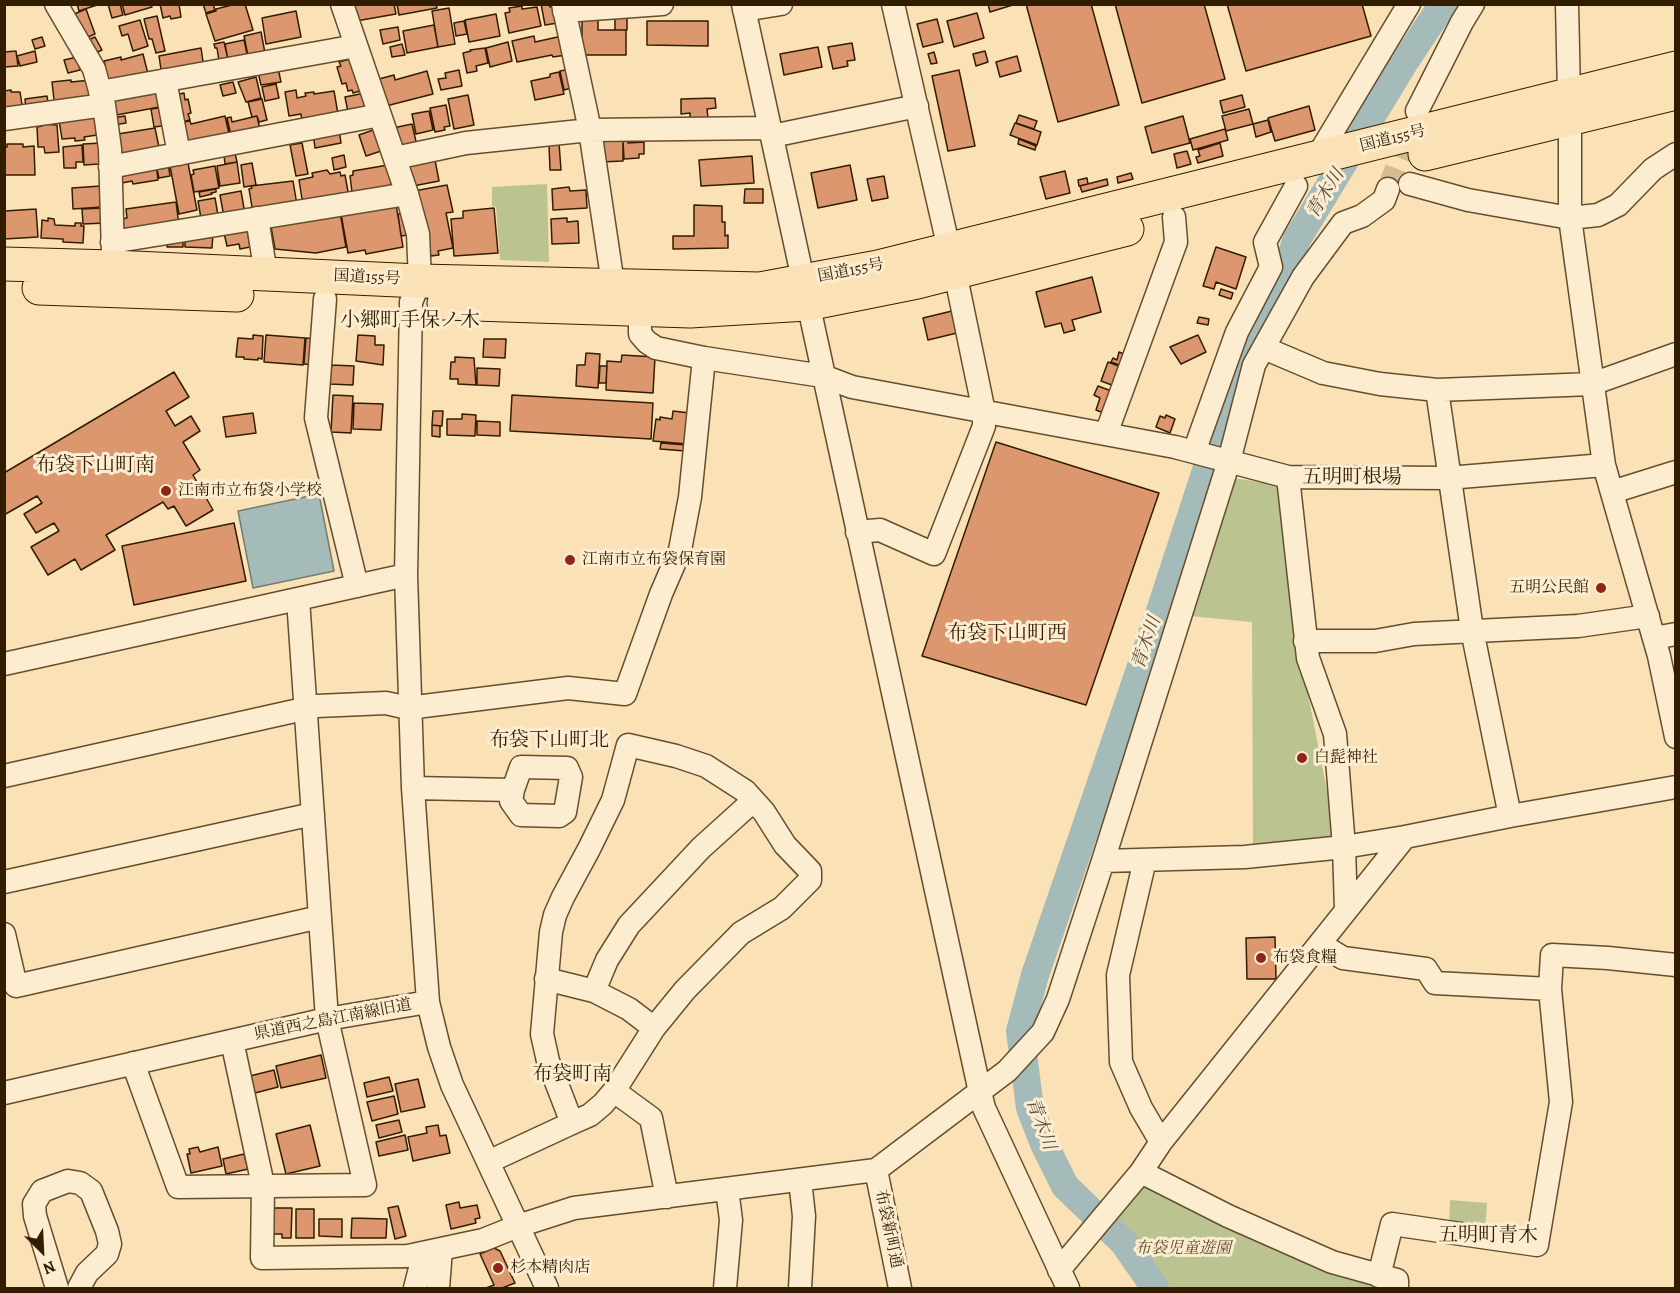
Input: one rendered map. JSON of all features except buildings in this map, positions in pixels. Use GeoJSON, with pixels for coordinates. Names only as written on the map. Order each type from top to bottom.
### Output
{"type":"FeatureCollection","features":[{"type":"Feature","properties":{"kind":"highway","name":"国道155号"},"geometry":{"type":"LineString","coordinates":[[952,261],[1309,171],[1378,166],[1570,108],[1676,68]]}},
{"type":"Feature","properties":{"kind":"highway","name":"国道155号"},"geometry":{"type":"LineString","coordinates":[[1570,108],[1676,93]]}},
{"type":"Feature","properties":{"kind":"highway","name":"国道155号"},"geometry":{"type":"LineString","coordinates":[[4,264],[113,254],[415,291],[640,310],[690,311],[805,292],[878,267],[952,261],[1174,217],[1309,171]]}},
{"type":"Feature","properties":{"kind":"highway","name":"国道155号"},"geometry":{"type":"LineString","coordinates":[[4,286],[325,299],[415,291],[613,284],[805,292]]}},
{"type":"Feature","properties":{"kind":"street"},"geometry":{"type":"LineString","coordinates":[[56,4],[94,69],[102,98],[110,149],[113,254],[257,218],[407,194]]}},
{"type":"Feature","properties":{"kind":"street"},"geometry":{"type":"LineString","coordinates":[[342,4],[407,194],[418,234],[406,576],[412,788],[428,1002]]}},
{"type":"Feature","properties":{"kind":"street"},"geometry":{"type":"LineString","coordinates":[[613,284],[590,130],[564,8],[662,4]]}},
{"type":"Feature","properties":{"kind":"street"},"geometry":{"type":"LineString","coordinates":[[781,4],[744,7],[980,1092],[984,1108],[1063,1279]]}},
{"type":"Feature","properties":{"kind":"street"},"geometry":{"type":"LineString","coordinates":[[857,532],[880,530],[934,554],[984,426],[984,412],[952,261],[893,4]]}},
{"type":"Feature","properties":{"kind":"street"},"geometry":{"type":"LineString","coordinates":[[1197,453],[1238,332],[1271,267],[1265,242],[1409,4]]}},
{"type":"Feature","properties":{"kind":"street"},"geometry":{"type":"LineString","coordinates":[[1567,4],[1570,218],[1604,465],[1648,616],[1665,636],[1676,737]]}},
{"type":"Feature","properties":{"kind":"street"},"geometry":{"type":"LineString","coordinates":[[1417,111],[1467,13]]}},
{"type":"Feature","properties":{"kind":"street"},"geometry":{"type":"LineString","coordinates":[[4,119],[102,98],[165,80],[357,46]]}},
{"type":"Feature","properties":{"kind":"street"},"geometry":{"type":"LineString","coordinates":[[165,80],[179,154]]}},
{"type":"Feature","properties":{"kind":"street"},"geometry":{"type":"LineString","coordinates":[[395,158],[466,143],[590,130],[771,132],[917,106]]}},
{"type":"Feature","properties":{"kind":"street"},"geometry":{"type":"LineString","coordinates":[[110,167],[380,115]]}},
{"type":"Feature","properties":{"kind":"street"},"geometry":{"type":"LineString","coordinates":[[1410,184],[1468,200],[1570,218],[1598,215],[1618,205],[1653,169],[1676,154]]}},
{"type":"Feature","properties":{"kind":"street"},"geometry":{"type":"LineString","coordinates":[[232,1041],[263,1185],[262,1258],[392,1257],[433,1252],[483,1240],[574,1208],[876,1170],[980,1092],[1013,1065],[1038,1038],[1058,999],[1103,861],[1254,365],[1303,277],[1343,223],[1362,216],[1384,200],[1378,166]]}},
{"type":"Feature","properties":{"kind":"street"},"geometry":{"type":"LineString","coordinates":[[1106,434],[1176,242],[1174,217]]}},
{"type":"Feature","properties":{"kind":"street"},"geometry":{"type":"LineString","coordinates":[[257,218],[266,274]]}},
{"type":"Feature","properties":{"kind":"street"},"geometry":{"type":"LineString","coordinates":[[325,299],[316,418],[357,586]]}},
{"type":"Feature","properties":{"kind":"street"},"geometry":{"type":"LineString","coordinates":[[640,310],[640,334],[656,348],[704,358],[823,376],[852,387],[1106,434],[1197,453],[1288,477],[1448,478],[1604,465]]}},
{"type":"Feature","properties":{"kind":"street"},"geometry":{"type":"LineString","coordinates":[[1263,348],[1323,373],[1380,384],[1437,390],[1592,384],[1676,354]]}},
{"type":"Feature","properties":{"kind":"street"},"geometry":{"type":"LineString","coordinates":[[4,776],[317,706],[386,703],[408,708],[568,688],[625,694],[661,594],[680,550],[690,497],[704,358]]}},
{"type":"Feature","properties":{"kind":"street"},"geometry":{"type":"LineString","coordinates":[[1437,390],[1448,478],[1472,630],[1510,816]]}},
{"type":"Feature","properties":{"kind":"street"},"geometry":{"type":"LineString","coordinates":[[1612,492],[1676,472]]}},
{"type":"Feature","properties":{"kind":"street"},"geometry":{"type":"LineString","coordinates":[[1288,477],[1308,658],[1335,734],[1344,847],[1346,910]]}},
{"type":"Feature","properties":{"kind":"street"},"geometry":{"type":"LineString","coordinates":[[4,664],[406,576]]}},
{"type":"Feature","properties":{"kind":"street"},"geometry":{"type":"LineString","coordinates":[[133,1063],[178,1187],[365,1185],[327,1019],[298,599]]}},
{"type":"Feature","properties":{"kind":"street"},"geometry":{"type":"LineString","coordinates":[[1305,641],[1375,641],[1414,634],[1578,626],[1648,616]]}},
{"type":"Feature","properties":{"kind":"street"},"geometry":{"type":"LineString","coordinates":[[488,1162],[590,1115],[614,1091],[654,1028],[685,990],[741,933],[782,908],[810,880],[810,871],[785,845],[764,812],[745,791],[706,766],[676,756],[628,746],[613,800],[555,915],[551,932],[542,1018],[544,1046],[572,1123]]}},
{"type":"Feature","properties":{"kind":"street"},"geometry":{"type":"LineString","coordinates":[[1103,861],[1245,856],[1344,847],[1676,787]]}},
{"type":"Feature","properties":{"kind":"street"},"geometry":{"type":"LineString","coordinates":[[412,788],[513,790]]}},
{"type":"Feature","properties":{"kind":"street"},"geometry":{"type":"LineString","coordinates":[[594,991],[607,960],[629,925],[701,848],[753,801]]}},
{"type":"Feature","properties":{"kind":"street"},"geometry":{"type":"LineString","coordinates":[[4,882],[313,814]]}},
{"type":"Feature","properties":{"kind":"street"},"geometry":{"type":"LineString","coordinates":[[1063,1279],[1103,1218],[1141,1172],[1161,1142],[1405,837]]}},
{"type":"Feature","properties":{"kind":"street"},"geometry":{"type":"LineString","coordinates":[[1146,860],[1118,975],[1121,1062],[1141,1108],[1161,1142]]}},
{"type":"Feature","properties":{"kind":"street"},"geometry":{"type":"LineString","coordinates":[[4,934],[10,987],[320,917]]}},
{"type":"Feature","properties":{"kind":"street"},"geometry":{"type":"LineString","coordinates":[[1320,944],[1343,958],[1426,969],[1435,983],[1550,989]]}},
{"type":"Feature","properties":{"kind":"street"},"geometry":{"type":"LineString","coordinates":[[1141,1172],[1228,1216],[1332,1262],[1388,1282],[1392,1224],[1537,1245],[1562,1102],[1550,989],[1552,955],[1676,965]]}},
{"type":"Feature","properties":{"kind":"street"},"geometry":{"type":"LineString","coordinates":[[546,979],[594,991],[629,1010],[654,1028]]}},
{"type":"Feature","properties":{"kind":"street","name":"県道西之島江南線旧道"},"geometry":{"type":"LineString","coordinates":[[4,1093],[327,1019],[428,1002],[446,1071],[547,1288]]}},
{"type":"Feature","properties":{"kind":"street"},"geometry":{"type":"LineString","coordinates":[[614,1091],[651,1118],[667,1197]]}},
{"type":"Feature","properties":{"kind":"street","name":"布袋新町通"},"geometry":{"type":"LineString","coordinates":[[876,1170],[900,1288]]}},
{"type":"Feature","properties":{"kind":"street"},"geometry":{"type":"LineString","coordinates":[[800,1180],[804,1216],[800,1288]]}},
{"type":"Feature","properties":{"kind":"street"},"geometry":{"type":"LineString","coordinates":[[49,1260],[58,1271],[83,1281],[107,1254],[110,1244],[107,1231],[91,1191],[80,1183],[68,1181],[42,1191],[33,1203],[35,1216],[57,1288]]}},
{"type":"Feature","properties":{"kind":"street"},"geometry":{"type":"LineString","coordinates":[[725,1288],[731,1220],[727,1189]]}},
{"type":"Feature","properties":{"kind":"street"},"geometry":{"type":"LineString","coordinates":[[415,1288],[433,1252]]}},
{"type":"Feature","properties":{"kind":"street"},"geometry":{"type":"LineString","coordinates":[[433,1252],[438,1288]]}},
{"type":"Feature","properties":{"kind":"green space"},"geometry":{"type":"Polygon","coordinates":[[[547,184],[549,262],[500,260],[496,207],[492,206],[492,187],[547,184]]]}},
{"type":"Feature","properties":{"kind":"green space"},"geometry":{"type":"Polygon","coordinates":[[[1232,478],[1283,485],[1300,653],[1337,842],[1253,850],[1252,622],[1190,616],[1232,478]]]}},
{"type":"Feature","properties":{"kind":"green space","name":"布袋児童遊園"},"geometry":{"type":"Polygon","coordinates":[[[1147,1185],[1315,1263],[1383,1288],[1162,1288],[1112,1221],[1140,1186],[1147,1185]]]}},
{"type":"Feature","properties":{"kind":"green space"},"geometry":{"type":"Polygon","coordinates":[[[1450,1200],[1487,1203],[1485,1232],[1449,1231],[1450,1200]]]}},
{"type":"Feature","properties":{"kind":"water"},"geometry":{"type":"Polygon","coordinates":[[[319,494],[334,571],[253,588],[238,511],[319,494]]]}},
{"type":"Feature","properties":{"kind":"waterway","name":"青木川"},"geometry":{"type":"LineString","coordinates":[[1155,1288],[1124,1243],[1065,1186],[1044,1144],[1030,1108],[1020,1031],[1035,975],[1159,614],[1249,339],[1286,272],[1296,241],[1404,63],[1443,4]]}},
{"type":"Feature","properties":{"kind":"tunnel"},"geometry":{"type":"LineString","coordinates":[[1388,189],[1412,126]]}},
{"type":"Feature","properties":{"kind":"place","name":"江南市立布袋小学校"},"geometry":{"type":"Point","coordinates":[166,491]}},
{"type":"Feature","properties":{"kind":"place","name":"江南市立布袋保育園"},"geometry":{"type":"Point","coordinates":[570,560]}},
{"type":"Feature","properties":{"kind":"place","name":"五明公民館"},"geometry":{"type":"Point","coordinates":[1601,588]}},
{"type":"Feature","properties":{"kind":"place","name":"白髭神社"},"geometry":{"type":"Point","coordinates":[1302,758]}},
{"type":"Feature","properties":{"kind":"place","name":"布袋食糧"},"geometry":{"type":"Point","coordinates":[1261,958]}},
{"type":"Feature","properties":{"kind":"place","name":"杉本精肉店"},"geometry":{"type":"Point","coordinates":[498,1268]}},
{"type":"Feature","properties":{"kind":"district","name":"小郷町手保ノ木"},"geometry":{"type":"Point","coordinates":[410,321]}},
{"type":"Feature","properties":{"kind":"district","name":"布袋下山町南"},"geometry":{"type":"Point","coordinates":[95,466]}},
{"type":"Feature","properties":{"kind":"district","name":"五明町根場"},"geometry":{"type":"Point","coordinates":[1352,478]}},
{"type":"Feature","properties":{"kind":"district","name":"布袋下山町西"},"geometry":{"type":"Point","coordinates":[1007,634]}},
{"type":"Feature","properties":{"kind":"district","name":"布袋下山町北"},"geometry":{"type":"Point","coordinates":[549,741]}},
{"type":"Feature","properties":{"kind":"district","name":"布袋町南"},"geometry":{"type":"Point","coordinates":[572,1075]}},
{"type":"Feature","properties":{"kind":"district","name":"五明町青木"},"geometry":{"type":"Point","coordinates":[1488,1236]}}]}
